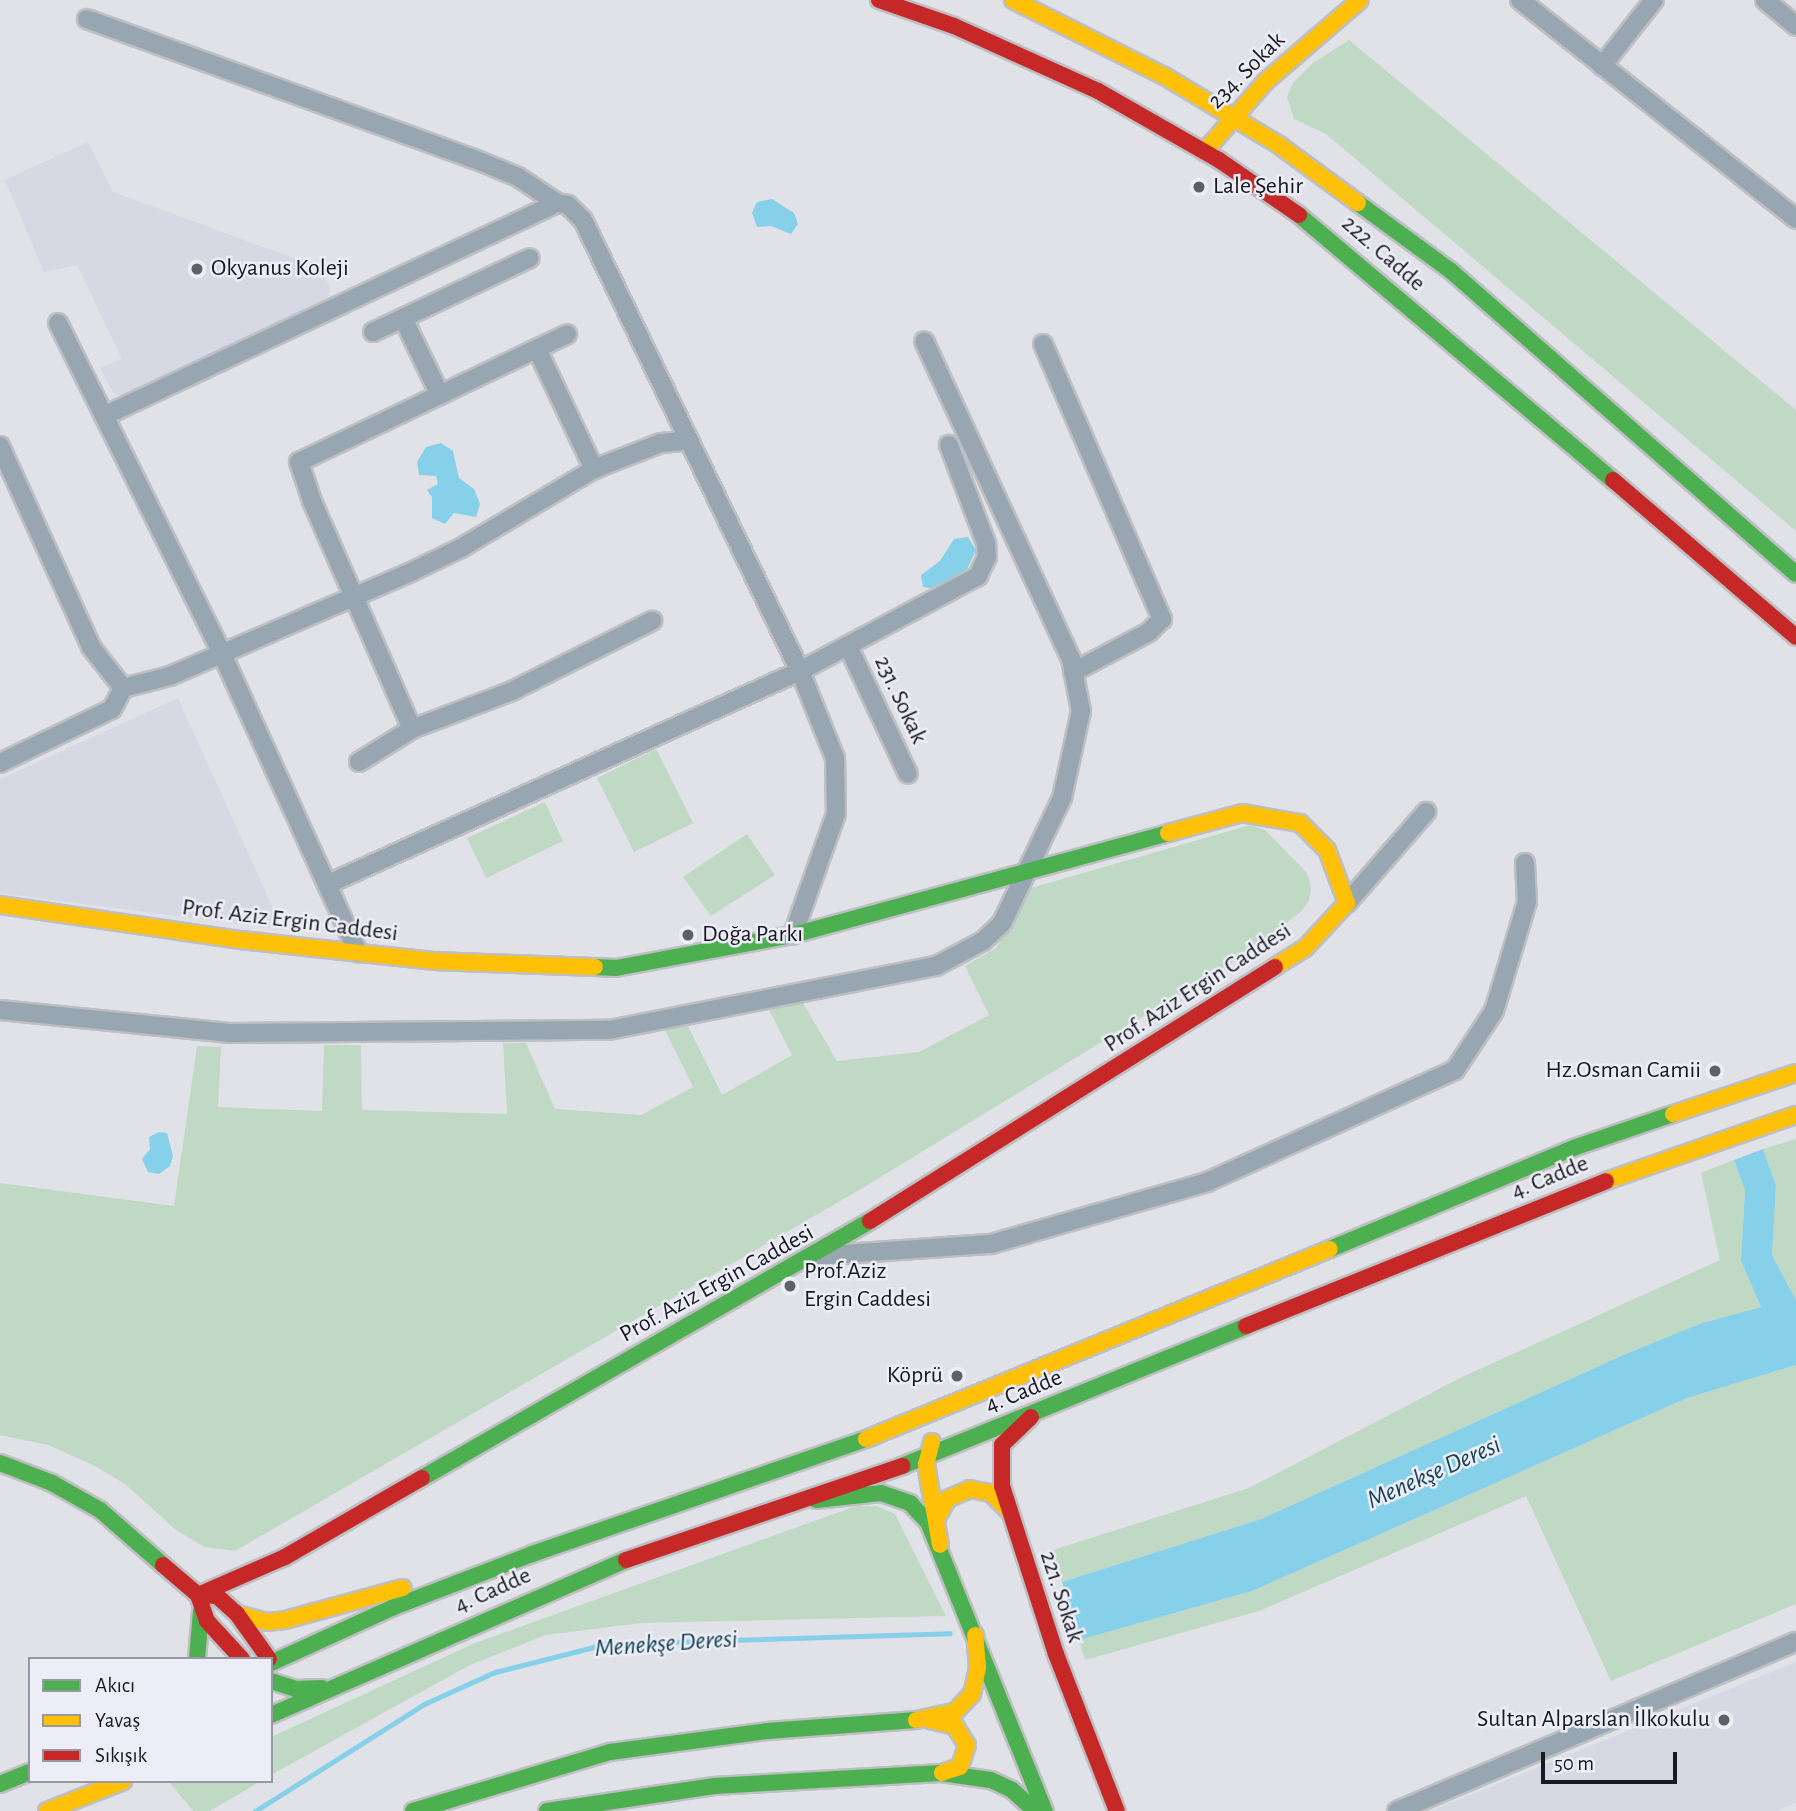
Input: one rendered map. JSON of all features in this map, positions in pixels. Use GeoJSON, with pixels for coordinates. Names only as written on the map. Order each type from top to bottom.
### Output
{"type":"FeatureCollection","features":[{"type":"Feature","properties":{"kind":"main road","name":"222. Cadde"},"geometry":{"type":"LineString","coordinates":[[879,0],[954,26],[1098,92],[1204,152],[1315,226],[1796,637]]}},
{"type":"Feature","properties":{"kind":"main road","name":"222. Cadde"},"geometry":{"type":"LineString","coordinates":[[1013,0],[1166,76],[1279,145],[1451,271],[1796,574]]}},
{"type":"Feature","properties":{"kind":"main road","name":"234. Sokak"},"geometry":{"type":"LineString","coordinates":[[1204,152],[1231,116],[1313,37],[1360,0]]}},
{"type":"Feature","properties":{"kind":"main road","name":"Prof. Aziz Ergin Caddesi"},"geometry":{"type":"LineString","coordinates":[[0,905],[433,961],[616,968],[793,935],[1242,813],[1300,823],[1327,850],[1347,903],[1305,948],[814,1256],[285,1557],[198,1595]]}},
{"type":"Feature","properties":{"kind":"main road","name":"4. Cadde"},"geometry":{"type":"LineString","coordinates":[[273,1662],[394,1607],[508,1563],[888,1431],[1576,1147],[1796,1073]]}},
{"type":"Feature","properties":{"kind":"main road","name":"4. Cadde"},"geometry":{"type":"LineString","coordinates":[[273,1713],[626,1560],[805,1501],[927,1457],[1582,1189],[1796,1115]]}},
{"type":"Feature","properties":{"kind":"main road"},"geometry":{"type":"LineString","coordinates":[[940,1545],[927,1457],[947,1426],[1050,1364]]}},
{"type":"Feature","properties":{"kind":"main road","name":"221. Sokak"},"geometry":{"type":"LineString","coordinates":[[1045,1409],[1002,1445],[1002,1486],[1056,1654],[1117,1811]]}},
{"type":"Feature","properties":{"kind":"main road"},"geometry":{"type":"LineString","coordinates":[[0,1463],[52,1483],[100,1510],[198,1595],[217,1596],[237,1614],[268,1657]]}},
{"type":"Feature","properties":{"kind":"main road"},"geometry":{"type":"LineString","coordinates":[[937,1518],[947,1499],[970,1489],[991,1493],[1011,1513]]}},
{"type":"Feature","properties":{"kind":"main road"},"geometry":{"type":"LineString","coordinates":[[805,1501],[881,1493],[904,1500],[928,1522],[940,1545],[1045,1811]]}},
{"type":"Feature","properties":{"kind":"main road"},"geometry":{"type":"LineString","coordinates":[[237,1614],[267,1622],[285,1620],[508,1563]]}},
{"type":"Feature","properties":{"kind":"main road"},"geometry":{"type":"LineString","coordinates":[[197,1657],[201,1611],[198,1595]]}},
{"type":"Feature","properties":{"kind":"main road"},"geometry":{"type":"LineString","coordinates":[[201,1611],[240,1657]]}},
{"type":"Feature","properties":{"kind":"main road"},"geometry":{"type":"LineString","coordinates":[[413,1811],[545,1768],[622,1750],[767,1731],[930,1720],[955,1712],[972,1693],[978,1667],[975,1635]]}},
{"type":"Feature","properties":{"kind":"main road"},"geometry":{"type":"LineString","coordinates":[[273,1682],[295,1689],[332,1687]]}},
{"type":"Feature","properties":{"kind":"main road"},"geometry":{"type":"LineString","coordinates":[[930,1720],[955,1726],[967,1745],[960,1767],[941,1773]]}},
{"type":"Feature","properties":{"kind":"main road"},"geometry":{"type":"LineString","coordinates":[[0,1784],[28,1773]]}},
{"type":"Feature","properties":{"kind":"main road"},"geometry":{"type":"LineString","coordinates":[[547,1811],[714,1786],[941,1773],[991,1780],[1012,1790],[1035,1811]]}},
{"type":"Feature","properties":{"kind":"main road"},"geometry":{"type":"LineString","coordinates":[[70,1802],[90,1783]]}},
{"type":"Feature","properties":{"kind":"main road"},"geometry":{"type":"LineString","coordinates":[[47,1811],[118,1783]]}},
{"type":"Feature","properties":{"kind":"street"},"geometry":{"type":"LineString","coordinates":[[1520,0],[1796,219]]}},
{"type":"Feature","properties":{"kind":"street"},"geometry":{"type":"LineString","coordinates":[[1602,66],[1654,0]]}},
{"type":"Feature","properties":{"kind":"street"},"geometry":{"type":"LineString","coordinates":[[1765,0],[1796,26]]}},
{"type":"Feature","properties":{"kind":"street"},"geometry":{"type":"LineString","coordinates":[[88,19],[472,158],[518,177],[557,203],[569,205],[583,220],[686,441],[800,671],[835,758],[835,814],[793,935]]}},
{"type":"Feature","properties":{"kind":"street"},"geometry":{"type":"LineString","coordinates":[[104,416],[557,203]]}},
{"type":"Feature","properties":{"kind":"street"},"geometry":{"type":"LineString","coordinates":[[373,332],[530,258]]}},
{"type":"Feature","properties":{"kind":"street"},"geometry":{"type":"LineString","coordinates":[[402,318],[440,395]]}},
{"type":"Feature","properties":{"kind":"street"},"geometry":{"type":"LineString","coordinates":[[58,323],[222,654],[358,952]]}},
{"type":"Feature","properties":{"kind":"street"},"geometry":{"type":"LineString","coordinates":[[412,729],[354,598],[299,462],[567,334]]}},
{"type":"Feature","properties":{"kind":"street"},"geometry":{"type":"LineString","coordinates":[[0,1010],[230,1033],[609,1030],[936,966],[983,941],[1002,923],[1025,870],[1062,798],[1081,711],[1073,672],[924,341]]}},
{"type":"Feature","properties":{"kind":"street"},"geometry":{"type":"LineString","coordinates":[[1042,344],[1162,619],[1149,632],[1073,672]]}},
{"type":"Feature","properties":{"kind":"street"},"geometry":{"type":"LineString","coordinates":[[537,349],[594,469]]}},
{"type":"Feature","properties":{"kind":"street"},"geometry":{"type":"LineString","coordinates":[[0,763],[112,709],[123,688],[170,676],[354,598],[461,548],[594,469],[661,443],[686,441]]}},
{"type":"Feature","properties":{"kind":"street"},"geometry":{"type":"LineString","coordinates":[[328,884],[800,671],[958,589],[984,568],[986,543],[948,445]]}},
{"type":"Feature","properties":{"kind":"street"},"geometry":{"type":"LineString","coordinates":[[0,446],[91,647],[123,688]]}},
{"type":"Feature","properties":{"kind":"street"},"geometry":{"type":"LineString","coordinates":[[359,762],[412,729],[512,691],[652,621]]}},
{"type":"Feature","properties":{"kind":"street","name":"231. Sokak"},"geometry":{"type":"LineString","coordinates":[[848,646],[908,774]]}},
{"type":"Feature","properties":{"kind":"street"},"geometry":{"type":"LineString","coordinates":[[1347,903],[1426,812]]}},
{"type":"Feature","properties":{"kind":"street"},"geometry":{"type":"LineString","coordinates":[[814,1256],[991,1244],[1207,1182],[1455,1070],[1494,1011],[1527,902],[1525,863]]}},
{"type":"Feature","properties":{"kind":"street"},"geometry":{"type":"LineString","coordinates":[[1397,1811],[1796,1642]]}},
{"type":"Feature","properties":{"kind":"shaded area","name":"Okyanus Koleji"},"geometry":{"type":"Polygon","coordinates":[[[88,142],[113,192],[313,265],[326,279],[331,291],[327,298],[127,395],[114,395],[100,368],[122,359],[77,265],[44,272],[5,180],[88,142]]]}},
{"type":"Feature","properties":{"kind":"shaded area"},"geometry":{"type":"Polygon","coordinates":[[[178,698],[283,930],[0,893],[0,779],[178,698]]]}},
{"type":"Feature","properties":{"kind":"shaded area","name":"Sultan Alparslan İlkokulu"},"geometry":{"type":"Polygon","coordinates":[[[1796,1662],[1796,1803],[1777,1811],[1431,1811],[1796,1662]]]}},
{"type":"Feature","properties":{"kind":"green space"},"geometry":{"type":"Polygon","coordinates":[[[1349,40],[1796,410],[1796,531],[1326,134],[1294,119],[1287,97],[1293,83],[1313,63],[1349,40]]]}},
{"type":"Feature","properties":{"kind":"green space"},"geometry":{"type":"Polygon","coordinates":[[[656,749],[693,823],[634,852],[597,778],[656,749]]]}},
{"type":"Feature","properties":{"kind":"green space"},"geometry":{"type":"Polygon","coordinates":[[[545,802],[563,841],[486,878],[467,838],[545,802]]]}},
{"type":"Feature","properties":{"kind":"green space"},"geometry":{"type":"Polygon","coordinates":[[[1250,825],[1265,830],[1307,873],[1311,887],[1309,901],[1301,912],[1239,958],[861,1189],[235,1551],[204,1547],[176,1530],[125,1484],[93,1465],[48,1445],[0,1435],[0,1183],[174,1206],[197,1046],[221,1047],[218,1107],[322,1111],[324,1045],[361,1045],[362,1110],[507,1114],[503,1043],[526,1043],[555,1109],[641,1115],[693,1087],[665,1030],[688,1026],[722,1095],[792,1055],[769,1010],[803,1003],[837,1061],[919,1052],[989,1015],[965,966],[996,948],[1031,888],[1250,825]]]}},
{"type":"Feature","properties":{"kind":"green space"},"geometry":{"type":"Polygon","coordinates":[[[747,834],[775,875],[711,916],[683,877],[747,834]]]}},
{"type":"Feature","properties":{"kind":"green space"},"geometry":{"type":"Polygon","coordinates":[[[1796,1139],[1796,1300],[1772,1255],[1776,1185],[1763,1149],[1796,1139]]]}},
{"type":"Feature","properties":{"kind":"green space"},"geometry":{"type":"Polygon","coordinates":[[[1734,1160],[1745,1190],[1741,1261],[1761,1307],[1702,1323],[1628,1353],[1261,1519],[1062,1582],[1053,1550],[1249,1488],[1462,1377],[1720,1260],[1701,1173],[1734,1160]]]}},
{"type":"Feature","properties":{"kind":"green space"},"geometry":{"type":"Polygon","coordinates":[[[1796,1365],[1796,1604],[1611,1681],[1526,1496],[1259,1611],[1085,1660],[1079,1640],[1252,1591],[1687,1398],[1796,1365]]]}},
{"type":"Feature","properties":{"kind":"green space"},"geometry":{"type":"Polygon","coordinates":[[[856,1506],[877,1506],[895,1514],[946,1616],[641,1623],[546,1635],[470,1665],[273,1774],[273,1736],[475,1643],[856,1506]]]}},
{"type":"Feature","properties":{"kind":"green space"},"geometry":{"type":"Polygon","coordinates":[[[170,1783],[258,1783],[210,1811],[193,1811],[170,1783]]]}},
{"type":"Feature","properties":{"kind":"water"},"geometry":{"type":"Polygon","coordinates":[[[772,199],[794,213],[798,224],[791,234],[771,226],[757,227],[752,213],[757,202],[772,199]]]}},
{"type":"Feature","properties":{"kind":"water"},"geometry":{"type":"Polygon","coordinates":[[[441,443],[453,451],[459,478],[474,489],[480,504],[476,517],[454,513],[445,524],[432,518],[432,497],[427,490],[438,484],[436,476],[419,475],[417,462],[426,447],[441,443]]]}},
{"type":"Feature","properties":{"kind":"water"},"geometry":{"type":"Polygon","coordinates":[[[968,537],[976,550],[962,580],[936,589],[923,587],[921,575],[940,561],[954,539],[968,537]]]}},
{"type":"Feature","properties":{"kind":"water"},"geometry":{"type":"Polygon","coordinates":[[[159,1132],[167,1133],[173,1156],[170,1166],[159,1174],[148,1172],[142,1159],[150,1149],[149,1137],[159,1132]]]}},
{"type":"Feature","properties":{"kind":"water"},"geometry":{"type":"Polygon","coordinates":[[[1763,1149],[1776,1185],[1772,1255],[1796,1300],[1796,1365],[1687,1398],[1252,1591],[1079,1640],[1062,1582],[1261,1519],[1628,1353],[1702,1323],[1761,1307],[1741,1261],[1745,1190],[1734,1160],[1763,1149]]]}},
{"type":"Feature","properties":{"kind":"waterway","name":"Menekşe Deresi"},"geometry":{"type":"LineString","coordinates":[[255,1811],[424,1704],[495,1672],[606,1644],[950,1633]]}},
{"type":"Feature","properties":{"kind":"traffic: fast"},"geometry":{"type":"LineString","coordinates":[[1358,203],[1451,271],[1796,574]]}},
{"type":"Feature","properties":{"kind":"traffic: fast"},"geometry":{"type":"LineString","coordinates":[[1299,215],[1613,480]]}},
{"type":"Feature","properties":{"kind":"traffic: fast"},"geometry":{"type":"LineString","coordinates":[[595,967],[616,968],[793,935],[1168,833]]}},
{"type":"Feature","properties":{"kind":"traffic: fast"},"geometry":{"type":"LineString","coordinates":[[1330,1249],[1576,1147],[1673,1114]]}},
{"type":"Feature","properties":{"kind":"traffic: fast"},"geometry":{"type":"LineString","coordinates":[[422,1478],[870,1221]]}},
{"type":"Feature","properties":{"kind":"traffic: fast"},"geometry":{"type":"LineString","coordinates":[[902,1466],[1246,1326]]}},
{"type":"Feature","properties":{"kind":"traffic: fast"},"geometry":{"type":"LineString","coordinates":[[273,1662],[394,1607],[532,1554],[866,1439]]}},
{"type":"Feature","properties":{"kind":"traffic: fast"},"geometry":{"type":"LineString","coordinates":[[0,1463],[52,1483],[100,1510],[163,1565]]}},
{"type":"Feature","properties":{"kind":"traffic: fast"},"geometry":{"type":"LineString","coordinates":[[816,1500],[881,1493],[910,1503],[928,1522],[1045,1811]]}},
{"type":"Feature","properties":{"kind":"traffic: fast"},"geometry":{"type":"LineString","coordinates":[[273,1714],[626,1560]]}},
{"type":"Feature","properties":{"kind":"traffic: fast"},"geometry":{"type":"LineString","coordinates":[[197,1657],[201,1611]]}},
{"type":"Feature","properties":{"kind":"traffic: fast"},"geometry":{"type":"LineString","coordinates":[[273,1682],[295,1689],[322,1688]]}},
{"type":"Feature","properties":{"kind":"traffic: fast"},"geometry":{"type":"LineString","coordinates":[[413,1811],[610,1752],[767,1731],[916,1720]]}},
{"type":"Feature","properties":{"kind":"traffic: fast"},"geometry":{"type":"LineString","coordinates":[[0,1784],[28,1773]]}},
{"type":"Feature","properties":{"kind":"traffic: fast"},"geometry":{"type":"LineString","coordinates":[[547,1811],[714,1786],[941,1773],[991,1780],[1012,1790],[1035,1811]]}},
{"type":"Feature","properties":{"kind":"traffic: slow"},"geometry":{"type":"LineString","coordinates":[[1013,0],[1166,77],[1279,145],[1358,203]]}},
{"type":"Feature","properties":{"kind":"traffic: slow"},"geometry":{"type":"LineString","coordinates":[[1204,152],[1265,82],[1360,0]]}},
{"type":"Feature","properties":{"kind":"traffic: slow"},"geometry":{"type":"LineString","coordinates":[[1168,833],[1242,813],[1300,823],[1327,850],[1347,903],[1305,948],[1275,967]]}},
{"type":"Feature","properties":{"kind":"traffic: slow"},"geometry":{"type":"LineString","coordinates":[[0,905],[241,940],[433,961],[595,967]]}},
{"type":"Feature","properties":{"kind":"traffic: slow"},"geometry":{"type":"LineString","coordinates":[[1673,1114],[1796,1073]]}},
{"type":"Feature","properties":{"kind":"traffic: slow"},"geometry":{"type":"LineString","coordinates":[[1606,1181],[1796,1115]]}},
{"type":"Feature","properties":{"kind":"traffic: slow"},"geometry":{"type":"LineString","coordinates":[[866,1439],[1330,1249]]}},
{"type":"Feature","properties":{"kind":"traffic: slow"},"geometry":{"type":"LineString","coordinates":[[932,1442],[926,1464],[940,1545]]}},
{"type":"Feature","properties":{"kind":"traffic: slow"},"geometry":{"type":"LineString","coordinates":[[937,1518],[947,1499],[970,1489],[991,1493],[1010,1512]]}},
{"type":"Feature","properties":{"kind":"traffic: slow"},"geometry":{"type":"LineString","coordinates":[[237,1614],[267,1622],[285,1620],[403,1588]]}},
{"type":"Feature","properties":{"kind":"traffic: slow"},"geometry":{"type":"LineString","coordinates":[[916,1720],[955,1712],[972,1694],[978,1667],[975,1635]]}},
{"type":"Feature","properties":{"kind":"traffic: slow"},"geometry":{"type":"LineString","coordinates":[[930,1720],[955,1726],[967,1745],[960,1767],[942,1773]]}},
{"type":"Feature","properties":{"kind":"traffic: slow"},"geometry":{"type":"LineString","coordinates":[[47,1811],[118,1783]]}},
{"type":"Feature","properties":{"kind":"traffic: jam"},"geometry":{"type":"LineString","coordinates":[[879,0],[954,26],[1098,91],[1219,160],[1299,215]]}},
{"type":"Feature","properties":{"kind":"traffic: jam"},"geometry":{"type":"LineString","coordinates":[[1613,480],[1796,637]]}},
{"type":"Feature","properties":{"kind":"traffic: jam"},"geometry":{"type":"LineString","coordinates":[[870,1221],[1275,967]]}},
{"type":"Feature","properties":{"kind":"traffic: jam"},"geometry":{"type":"LineString","coordinates":[[1246,1326],[1606,1181]]}},
{"type":"Feature","properties":{"kind":"traffic: jam"},"geometry":{"type":"LineString","coordinates":[[1031,1417],[1002,1445],[1002,1486],[1056,1654],[1117,1811]]}},
{"type":"Feature","properties":{"kind":"traffic: jam"},"geometry":{"type":"LineString","coordinates":[[626,1560],[902,1466]]}},
{"type":"Feature","properties":{"kind":"traffic: jam"},"geometry":{"type":"LineString","coordinates":[[163,1565],[198,1595],[285,1557],[422,1478]]}},
{"type":"Feature","properties":{"kind":"traffic: jam"},"geometry":{"type":"LineString","coordinates":[[240,1657],[207,1621],[198,1595],[217,1596],[237,1614],[268,1657]]}},
{"type":"Feature","properties":{"kind":"place","name":"Lale Şehir"},"geometry":{"type":"Point","coordinates":[1199,187]}},
{"type":"Feature","properties":{"kind":"place","name":"Okyanus Koleji"},"geometry":{"type":"Point","coordinates":[197,269]}},
{"type":"Feature","properties":{"kind":"place","name":"Doğa Parkı"},"geometry":{"type":"Point","coordinates":[688,935]}},
{"type":"Feature","properties":{"kind":"place","name":"Hz.Osman Camii"},"geometry":{"type":"Point","coordinates":[1715,1071]}},
{"type":"Feature","properties":{"kind":"place","name":"Prof.Aziz Ergin Caddesi"},"geometry":{"type":"Point","coordinates":[790,1286]}},
{"type":"Feature","properties":{"kind":"place","name":"Köprü"},"geometry":{"type":"Point","coordinates":[957,1376]}},
{"type":"Feature","properties":{"kind":"place","name":"Sultan Alparslan İlkokulu"},"geometry":{"type":"Point","coordinates":[1724,1720]}}]}
